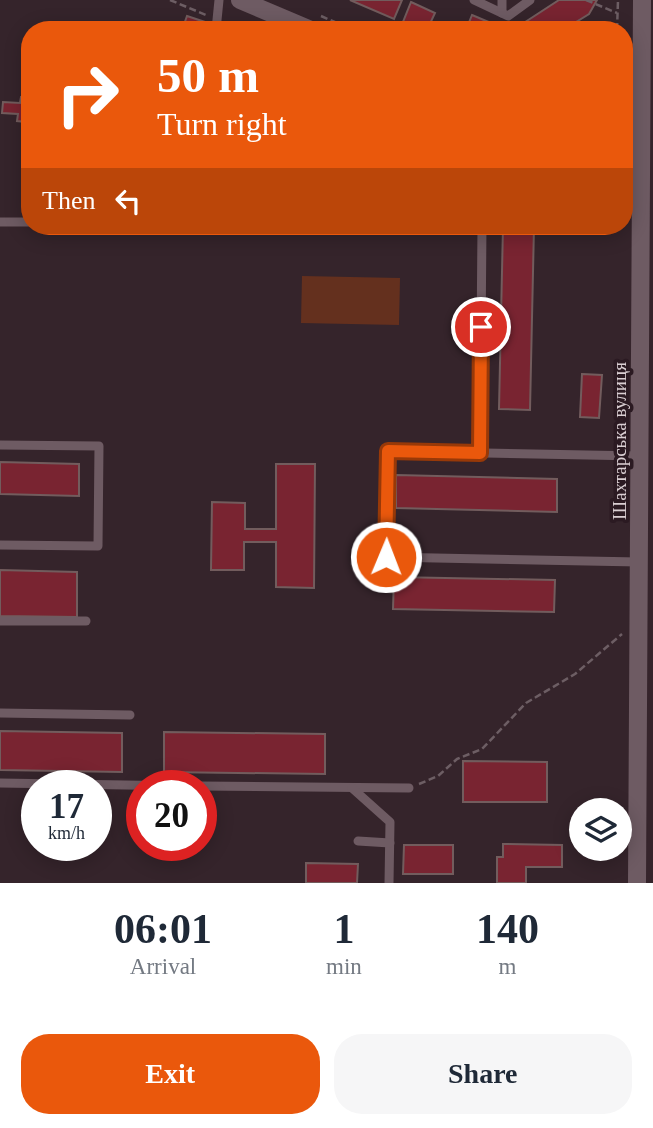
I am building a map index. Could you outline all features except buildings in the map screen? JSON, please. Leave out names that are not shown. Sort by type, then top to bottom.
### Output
[{"type":"street","points":[[240,0],[290,21]]},
{"type":"street","name":"Шахтарська вулиця","points":[[637,883],[640,456],[647,312],[640,179],[647,106],[642,0]]},
{"type":"lane","points":[[217,21],[219,0]]},
{"type":"lane","points":[[474,0],[508,16],[530,0]]},
{"type":"lane","points":[[502,0],[502,13]]},
{"type":"lane","points":[[0,222],[21,222]]},
{"type":"lane","points":[[480,453],[482,235]]},
{"type":"lane","points":[[0,445],[99,446],[98,546],[0,545]]},
{"type":"lane","points":[[639,562],[386,557],[388,451],[640,456]]},
{"type":"lane","points":[[0,621],[86,621]]},
{"type":"lane","points":[[0,713],[130,715]]},
{"type":"lane","points":[[0,783],[126,785]]},
{"type":"lane","points":[[217,786],[409,788]]},
{"type":"lane","points":[[352,788],[390,822],[389,883]]},
{"type":"lane","points":[[358,841],[390,843]]},
{"type":"path","points":[[586,0],[617,13]]},
{"type":"path","points":[[617,21],[618,0]]},
{"type":"path","points":[[409,788],[438,776],[457,759],[482,749],[526,703],[575,674],[625,632]]},
{"type":"shaded area","points":[[302,276],[400,278],[399,325],[301,323]]},
{"type":"route","points":[[386,557],[388,451],[480,453],[481,327]]}]
